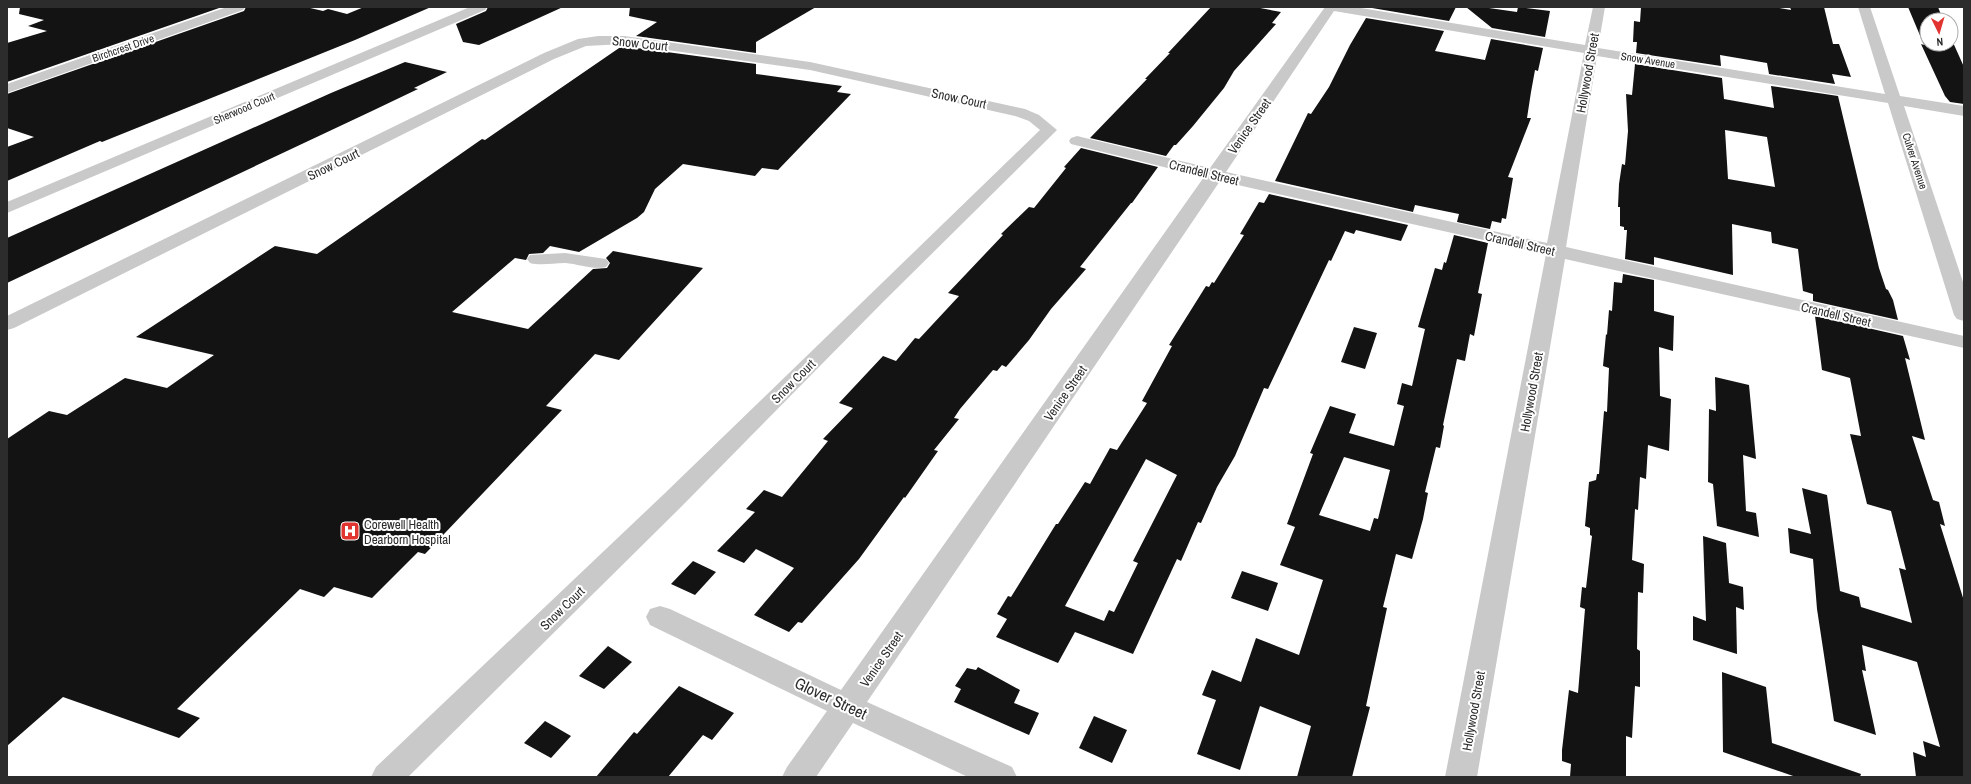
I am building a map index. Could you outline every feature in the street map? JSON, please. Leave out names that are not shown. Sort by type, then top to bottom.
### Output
[{"type":"street","name":"Birchcrest Drive","points":[[7,89],[239,7]]},
{"type":"street","name":"Sherwood Court","points":[[7,208],[482,7]]},
{"type":"street","name":"Snow Avenue","points":[[1332,7],[1590,51],[1964,111]]},
{"type":"street","name":"Venice Street","points":[[798,777],[1332,7]]},
{"type":"street","name":"Hollywood Street","points":[[1461,777],[1599,7]]},
{"type":"street","name":"Culver Avenue","points":[[1864,7],[1964,315]]},
{"type":"street","name":"Snow Court","points":[[7,324],[549,56],[572,46],[590,41],[624,40],[824,68],[1020,112],[1034,118],[1049,130],[876,298],[662,511],[387,777]]},
{"type":"street","name":"Crandell Street","points":[[1077,141],[1216,174],[1964,342]]},
{"type":"street","points":[[536,259],[546,260],[565,258],[600,263]]},
{"type":"street","name":"Glover Street","points":[[660,617],[846,706],[1001,777]]},
{"type":"building","points":[[20,7],[222,7],[7,82],[7,43],[47,31],[28,26],[44,20],[19,14]]},
{"type":"building","points":[[246,7],[306,7],[323,11],[328,9],[347,14],[364,7],[431,7],[355,40],[102,142],[100,141],[7,181],[7,147],[34,137],[7,128],[7,94],[244,11]]},
{"type":"building","points":[[488,7],[563,7],[479,45],[463,42],[456,24],[486,11]]},
{"type":"building","points":[[630,7],[816,7],[756,42],[756,53],[636,36],[657,22],[629,16]]},
{"type":"building","points":[[1211,7],[1255,7],[1281,12],[1272,23],[1276,24],[1234,71],[1224,88],[1166,156],[1090,138],[1147,79],[1145,79]]},
{"type":"building","points":[[1456,7],[1449,21],[1372,8]]},
{"type":"building","points":[[1466,7],[1482,7],[1517,12],[1518,7],[1550,11],[1545,37],[1492,28]]},
{"type":"building","points":[[1641,7],[1773,7],[1791,10],[1790,7],[1824,7],[1833,44],[1839,44],[1851,77],[1832,74],[1835,84],[1769,74],[1767,63],[1720,55],[1721,66],[1636,53],[1637,42],[1633,42],[1634,21],[1640,22]]},
{"type":"building","points":[[1908,7],[1938,7],[1940,12],[1919,12],[1919,33]]},
{"type":"building","points":[[1366,18],[1444,31],[1435,51],[1485,60],[1491,39],[1543,48],[1538,71],[1535,70],[1531,92],[1527,118],[1531,118],[1508,177],[1513,178],[1506,219],[1502,218],[1501,223],[1492,221],[1490,229],[1457,222],[1459,214],[1415,205],[1413,212],[1275,181],[1308,113],[1311,114],[1329,87],[1350,45]]},
{"type":"building","points":[[622,46],[756,64],[756,74],[842,86],[837,92],[851,94],[778,170],[762,168],[755,176],[683,164],[655,189],[644,212],[637,218],[579,252],[550,246],[543,253],[529,254],[526,260],[515,258],[452,312],[528,329],[593,269],[607,268],[610,263],[606,258],[613,251],[703,268],[619,360],[595,354],[546,406],[562,410],[425,554],[418,552],[372,598],[334,587],[324,597],[300,589],[177,709],[200,718],[179,738],[63,697],[7,746],[7,439],[49,411],[67,415],[125,378],[167,388],[214,355],[136,337],[275,246],[317,254],[482,139],[485,140]]},
{"type":"building","points":[[1925,52],[1957,52],[1964,67],[1964,104],[1950,102],[1945,96]]},
{"type":"building","points":[[405,62],[447,72],[414,88],[418,89],[7,283],[7,238],[331,93]]},
{"type":"building","points":[[1635,64],[1722,78],[1724,99],[1774,108],[1771,86],[1838,96],[1879,268],[1886,289],[1893,300],[1898,320],[1813,301],[1813,294],[1803,291],[1798,249],[1772,243],[1771,232],[1732,224],[1733,275],[1654,257],[1654,265],[1625,259],[1627,230],[1624,230],[1624,227],[1620,226],[1620,207],[1618,207],[1619,184],[1622,164],[1625,165],[1628,131],[1626,94],[1632,95]],"holes":[[[1725,130],[1767,137],[1775,187],[1728,179]]]},
{"type":"building","points":[[1081,148],[1158,167],[1132,203],[1080,267],[1086,269],[1051,309],[1029,340],[1006,367],[1002,365],[997,371],[993,370],[960,409],[954,418],[959,419],[934,450],[938,451],[905,498],[904,497],[859,559],[802,623],[798,622],[789,632],[754,615],[794,568],[756,549],[744,563],[717,551],[755,512],[746,509],[764,490],[782,497],[828,441],[823,439],[853,408],[839,403],[883,356],[896,361],[915,338],[919,339],[959,296],[948,293],[1003,235],[1001,234],[1029,207],[1034,208],[1066,168],[1064,167]]},
{"type":"building","points":[[1269,194],[1408,225],[1401,241],[1356,230],[1354,234],[1345,231],[1331,261],[1329,260],[1268,389],[1264,388],[1235,456],[1217,487],[1201,523],[1198,522],[1181,561],[1177,559],[1133,654],[1075,632],[1058,663],[996,637],[1007,619],[997,614],[1008,596],[1011,597],[1056,524],[1058,524],[1085,482],[1090,484],[1110,448],[1117,450],[1147,403],[1142,401],[1172,346],[1169,345],[1206,286],[1209,287],[1212,282],[1214,283],[1244,235],[1240,234],[1259,202],[1264,203]],"holes":[[[1146,459],[1177,475],[1133,561],[1138,563],[1114,612],[1109,610],[1104,621],[1065,606]]]},
{"type":"building","points":[[1454,235],[1488,243],[1478,293],[1482,294],[1474,336],[1470,334],[1465,361],[1457,359],[1443,425],[1440,448],[1436,447],[1425,492],[1428,493],[1423,519],[1412,559],[1396,554],[1383,607],[1387,608],[1366,706],[1370,707],[1352,777],[1297,777],[1311,726],[1260,706],[1240,770],[1197,754],[1216,700],[1202,695],[1212,670],[1241,682],[1256,638],[1299,655],[1323,580],[1280,565],[1295,527],[1287,524],[1313,454],[1310,453],[1330,406],[1356,414],[1349,433],[1394,446],[1404,406],[1397,404],[1402,383],[1412,386],[1425,329],[1418,327],[1435,268],[1442,270],[1444,262],[1446,263]],"holes":[[[1344,457],[1390,470],[1378,519],[1374,518],[1370,531],[1319,515]]]},
{"type":"building","points":[[1623,274],[1654,280],[1654,311],[1674,316],[1673,351],[1659,347],[1660,396],[1671,399],[1669,451],[1648,445],[1646,479],[1640,477],[1638,510],[1635,509],[1632,560],[1644,564],[1643,593],[1638,592],[1637,649],[1640,651],[1640,687],[1635,686],[1632,738],[1626,736],[1626,777],[1570,777],[1571,764],[1562,761],[1562,750],[1569,690],[1578,693],[1585,609],[1580,607],[1582,587],[1586,588],[1592,536],[1590,535],[1590,528],[1585,526],[1589,482],[1596,480],[1597,474],[1599,474],[1604,411],[1607,412],[1609,368],[1603,366],[1606,334],[1607,335],[1609,310],[1612,311],[1614,282],[1622,283]]},
{"type":"building","points":[[1815,316],[1903,336],[1910,360],[1905,358],[1925,440],[1912,436],[1933,500],[1939,502],[1945,526],[1940,524],[1964,601],[1964,777],[1916,777],[1913,752],[1926,757],[1923,741],[1940,747],[1917,662],[1862,645],[1866,671],[1862,670],[1876,735],[1834,721],[1817,609],[1813,559],[1790,553],[1788,528],[1811,534],[1802,488],[1827,495],[1840,591],[1859,597],[1861,607],[1912,623],[1899,568],[1906,570],[1891,511],[1867,504],[1850,434],[1861,436],[1850,378],[1822,370]]},
{"type":"building","points":[[1354,327],[1377,333],[1365,369],[1341,362]]},
{"type":"building","points":[[1715,377],[1749,385],[1756,459],[1743,455],[1746,511],[1756,513],[1759,537],[1717,526],[1713,484],[1708,482],[1709,409],[1716,411]]},
{"type":"building","points":[[1703,536],[1726,543],[1729,583],[1743,587],[1744,610],[1736,607],[1737,654],[1693,640],[1693,616],[1706,621]]},
{"type":"building","points":[[693,561],[716,572],[695,595],[671,584]]},
{"type":"building","points":[[1242,571],[1278,583],[1268,611],[1231,598]]},
{"type":"building","points":[[608,646],[632,662],[604,689],[579,676]]},
{"type":"building","points":[[978,667],[1020,690],[1014,703],[1039,713],[1029,735],[954,702],[961,689],[955,686],[967,668],[976,670]]},
{"type":"building","points":[[1722,672],[1766,687],[1772,743],[1861,774],[1860,777],[1796,777],[1723,752]]},
{"type":"building","points":[[679,686],[734,713],[712,740],[703,735],[668,777],[596,777],[634,732],[637,734]]},
{"type":"building","points":[[1094,716],[1127,730],[1112,763],[1079,748]]},
{"type":"building","points":[[545,721],[571,736],[551,758],[524,743]]},
{"type":"place","name":"Corewell Health Dearborn Hospital","points":[[350,531]]}]
